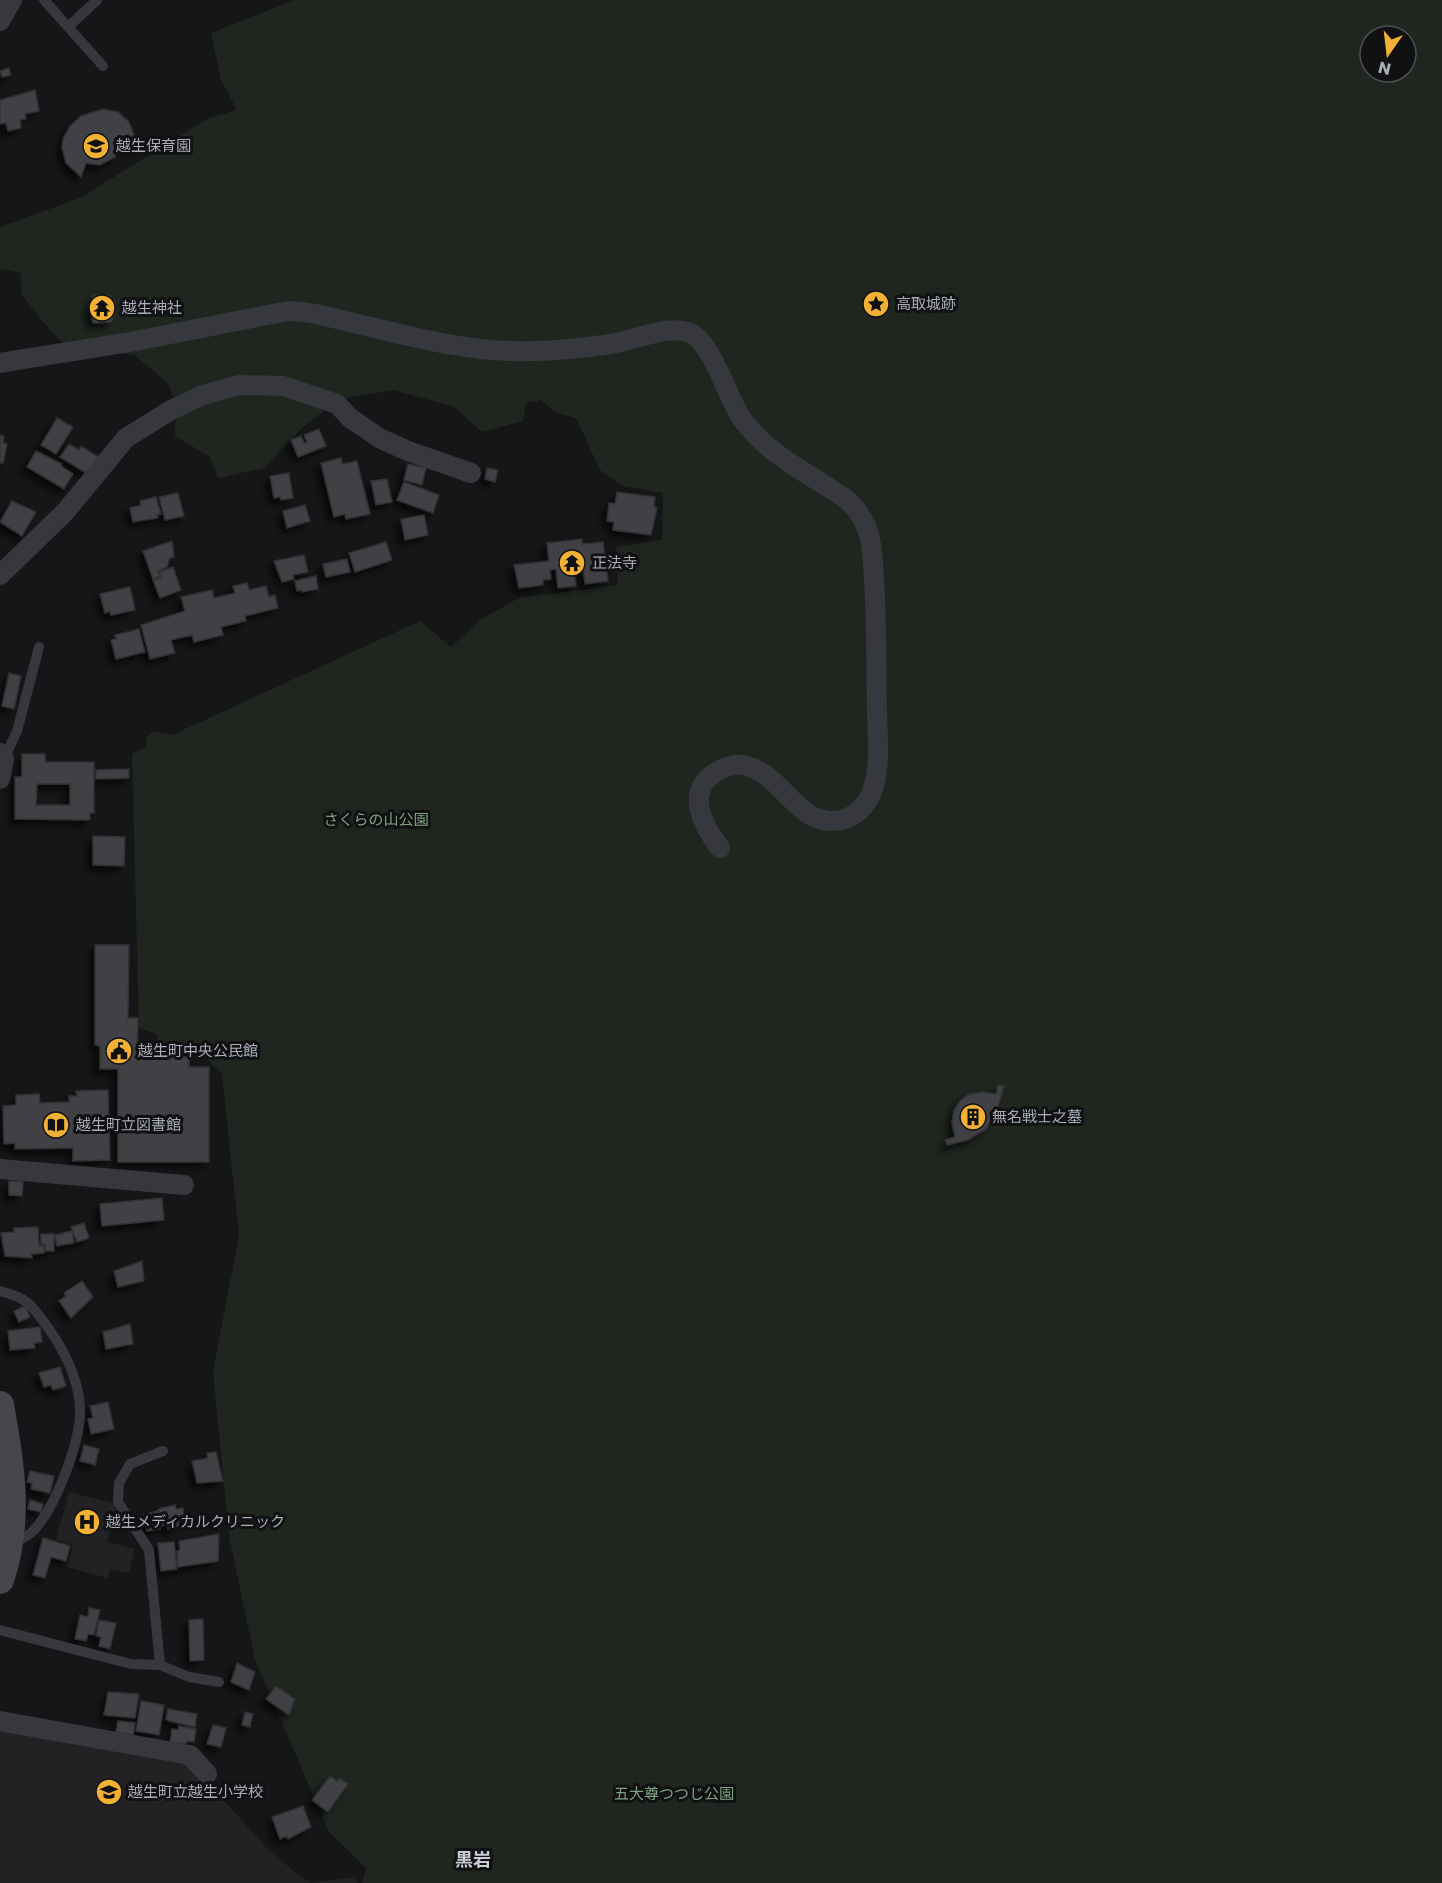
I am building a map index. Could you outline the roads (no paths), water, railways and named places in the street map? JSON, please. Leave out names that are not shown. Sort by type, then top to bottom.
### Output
[{"type":"street","points":[[0,21],[12,0]]},
{"type":"street","points":[[0,363],[130,342],[288,310],[312,311],[420,338],[511,351],[611,344],[673,330],[688,332],[701,339],[709,350],[732,404],[751,431],[796,470],[846,499],[860,514],[869,534],[875,599],[878,753],[870,799],[862,810],[850,817],[840,821],[824,821],[808,815],[787,793],[748,766],[727,766],[704,780],[699,791],[698,805],[706,830],[720,848]]},
{"type":"street","points":[[0,574],[65,512],[126,438],[171,410],[203,395],[239,385],[283,386],[337,404],[350,418],[381,439],[408,452],[471,473]]},
{"type":"street","points":[[0,779],[2,756]]},
{"type":"street","points":[[0,1169],[184,1185]]},
{"type":"street","points":[[0,1405],[9,1457],[12,1496],[10,1546],[0,1580]]},
{"type":"street","points":[[0,1721],[190,1755],[207,1774]]},
{"type":"lane","points":[[44,0],[103,66]]},
{"type":"lane","points":[[68,27],[97,0]]},
{"type":"lane","points":[[2,756],[17,731],[39,647]]},
{"type":"lane","points":[[0,1291],[20,1296],[30,1302],[57,1340],[72,1372],[80,1411],[76,1437],[48,1508],[33,1531],[10,1546]]},
{"type":"lane","points":[[160,1665],[149,1550],[118,1502],[119,1483],[130,1464],[163,1451]]},
{"type":"lane","points":[[0,1630],[131,1664],[160,1665],[189,1677],[219,1682]]},
{"type":"place","name":"越生保育園","points":[[96,146]]},
{"type":"place","name":"高取城跡","points":[[876,304]]},
{"type":"place","name":"越生神社","points":[[102,308]]},
{"type":"place","name":"正法寺","points":[[572,563]]},
{"type":"place","name":"越生町中央公民館","points":[[119,1051]]},
{"type":"place","name":"無名戦士之墓","points":[[973,1117]]},
{"type":"place","name":"越生町立図書館","points":[[56,1125]]},
{"type":"place","name":"越生メディカルクリニック","points":[[87,1522]]},
{"type":"place","name":"越生町立越生小学校","points":[[109,1792]]},
{"type":"district","name":"黒岩","points":[[473,1860]]},
{"type":"park label","name":"さくらの山公園","points":[[376,820]]},
{"type":"park label","name":"五大尊つつじ公園","points":[[674,1794]]}]
